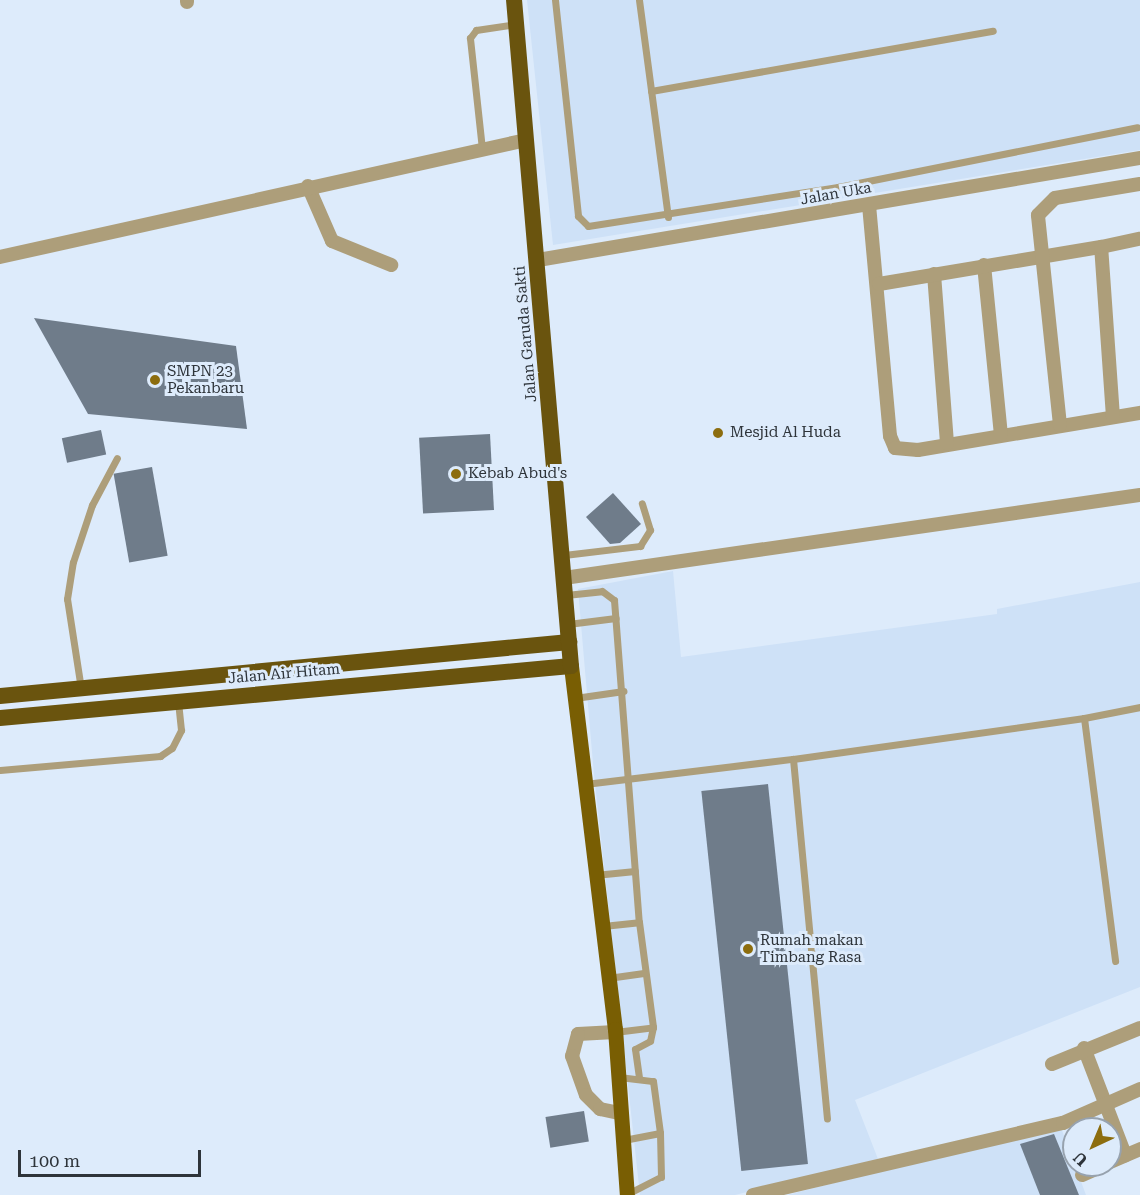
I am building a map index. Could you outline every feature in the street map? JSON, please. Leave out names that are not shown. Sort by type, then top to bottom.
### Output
[{"type":"highway","name":"Jalan Garuda Sakti","points":[[514,0],[572,666]]},
{"type":"highway","name":"Jalan Air Hitam","points":[[0,696],[569,642]]},
{"type":"highway","name":"Jalan Air Hitam","points":[[0,718],[572,666]]},
{"type":"main road","points":[[572,666],[583,784],[615,1032],[627,1195]]},
{"type":"street","points":[[0,257],[308,186],[526,140]]},
{"type":"street","name":"Jalan Uka","points":[[538,260],[1140,158]]},
{"type":"street","points":[[1060,425],[1036,224],[1046,203],[1140,184]]},
{"type":"street","points":[[308,186],[332,241],[391,265]]},
{"type":"street","points":[[869,205],[879,284],[891,443],[907,452],[1001,434],[1140,413]]},
{"type":"street","points":[[879,284],[1140,239]]},
{"type":"street","points":[[1101,247],[1113,417]]},
{"type":"street","points":[[984,265],[1001,434]]},
{"type":"street","points":[[934,274],[947,444]]},
{"type":"street","points":[[565,587],[1140,495]]},
{"type":"street","points":[[1052,1064],[1084,1048],[1140,1028]]},
{"type":"street","points":[[615,1032],[578,1034],[572,1056],[586,1095],[600,1109],[620,1113]]},
{"type":"street","points":[[1084,1048],[1125,1155]]},
{"type":"street","points":[[753,1195],[1063,1123],[1106,1102],[1140,1089]]},
{"type":"street","points":[[1122,1156],[1140,1149]]},
{"type":"lane","points":[[555,0],[579,218],[594,227],[668,217],[1137,127]]},
{"type":"lane","points":[[639,0],[668,217]]},
{"type":"lane","points":[[482,148],[470,38],[476,30],[516,24]]},
{"type":"lane","points":[[651,91],[993,31]]},
{"type":"lane","points":[[81,689],[67,599],[73,562],[92,505],[117,458]]},
{"type":"lane","points":[[564,555],[640,546],[650,530],[642,503]]},
{"type":"lane","points":[[565,587],[602,591],[614,600],[632,780],[639,922],[653,1028],[650,1041],[635,1049],[639,1078]]},
{"type":"lane","points":[[568,624],[616,618]]},
{"type":"lane","points":[[575,698],[623,691]]},
{"type":"lane","points":[[0,770],[160,756],[172,748],[181,730],[178,702]]},
{"type":"lane","points":[[583,784],[632,780],[793,759],[1084,718],[1140,707]]},
{"type":"lane","points":[[1084,718],[1115,961]]},
{"type":"lane","points":[[793,759],[827,1118]]},
{"type":"lane","points":[[594,875],[635,871]]},
{"type":"lane","points":[[600,926],[639,922]]},
{"type":"lane","points":[[607,978],[644,973]]},
{"type":"lane","points":[[615,1032],[653,1028]]},
{"type":"lane","points":[[617,1077],[653,1081],[660,1133],[661,1177],[627,1195]]},
{"type":"lane","points":[[622,1140],[660,1133]]},
{"type":"shaded area","points":[[527,0],[1140,0],[1140,150],[553,245]]},
{"type":"shaded area","points":[[673,571],[681,657],[997,614],[997,609],[1140,582],[1140,987],[855,1100],[878,1159],[735,1195],[640,1195],[594,775],[578,589]]},
{"type":"shaded area","points":[[1060,1125],[1062,1177],[1079,1177],[1086,1195],[787,1195]]},
{"type":"building","name":"SMPN 23 Pekanbaru","points":[[34,318],[236,346],[247,429],[88,414]]},
{"type":"building","points":[[101,430],[106,454],[67,463],[62,438]]},
{"type":"building","name":"Kebab Abud's","points":[[490,434],[494,510],[423,514],[419,438]]},
{"type":"building","points":[[152,467],[168,556],[129,562],[114,474]]},
{"type":"building","points":[[613,493],[641,524],[620,543],[610,544],[586,517]]},
{"type":"building","points":[[768,784],[808,1164],[741,1171],[701,791]]},
{"type":"building","points":[[584,1111],[589,1142],[550,1148],[545,1117]]},
{"type":"building","points":[[1054,1134],[1062,1154],[1062,1177],[1072,1177],[1079,1195],[1040,1195],[1020,1144]]},
{"type":"place","name":"SMPN 23 Pekanbaru","points":[[155,380]]},
{"type":"place","name":"Mesjid Al Huda","points":[[718,433]]},
{"type":"place","name":"Kebab Abud's","points":[[456,474]]},
{"type":"place","name":"Rumah makan Timbang Rasa","points":[[748,949]]}]
